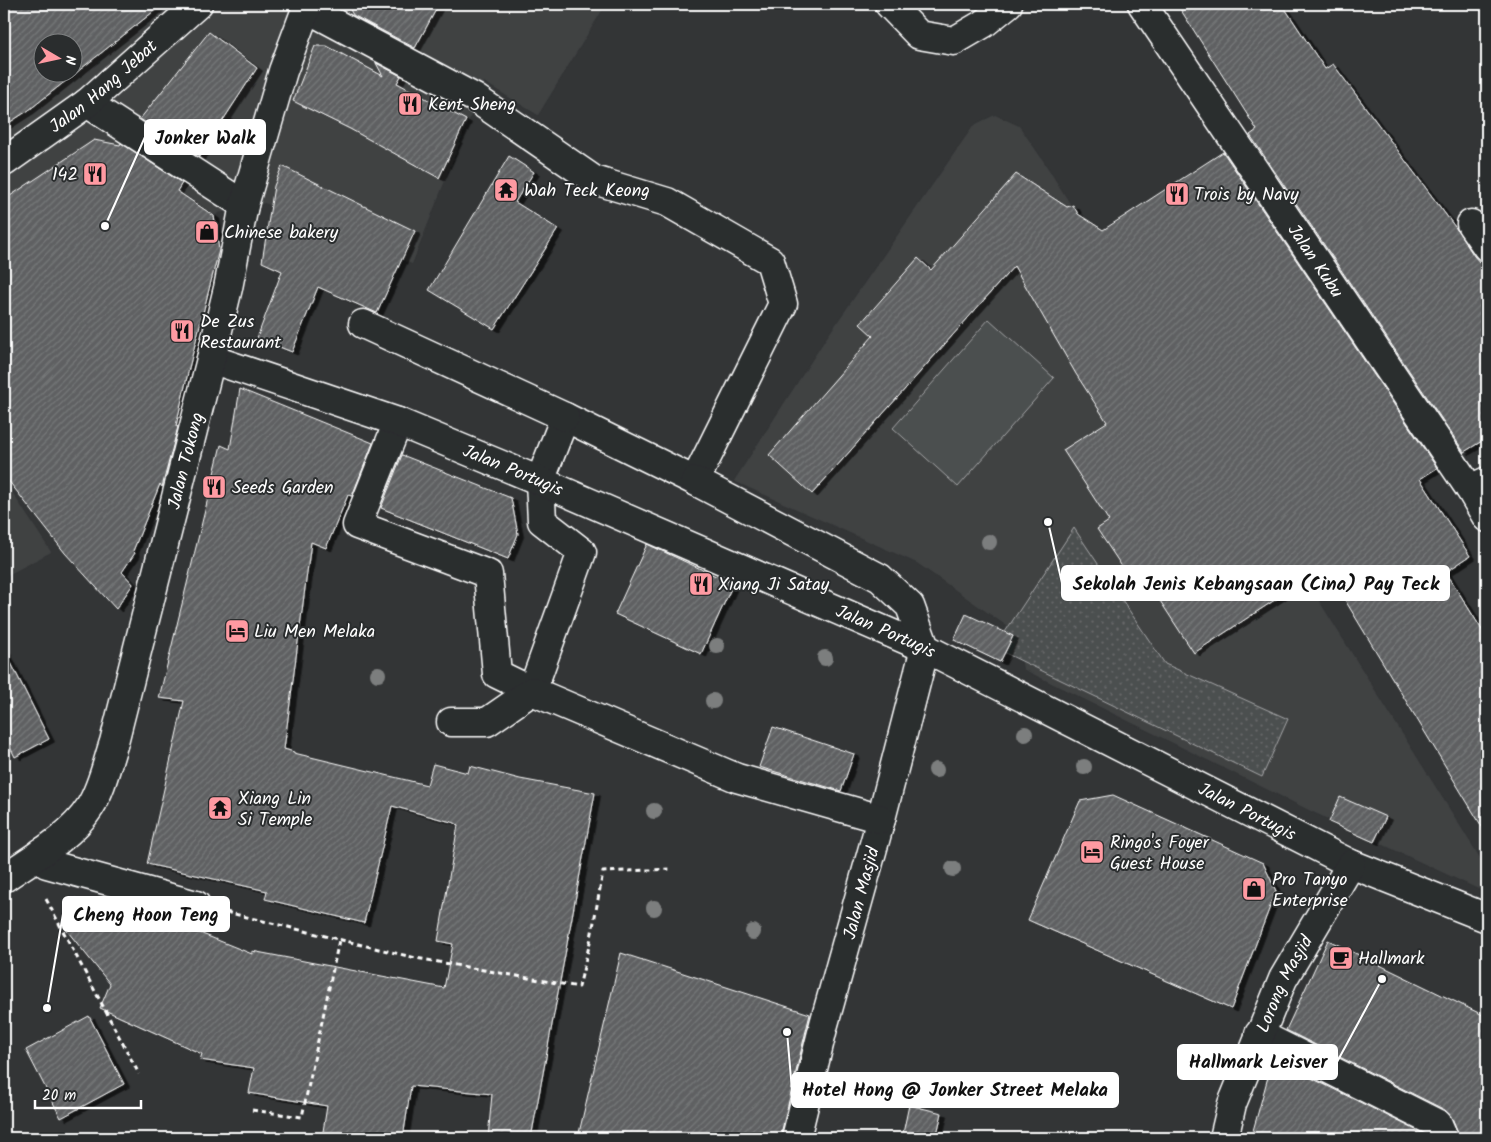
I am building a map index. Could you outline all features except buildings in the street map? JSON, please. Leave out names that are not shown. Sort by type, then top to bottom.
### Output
[{"type":"street","name":"Jalan Hang Jebat","points":[[4,162],[86,103],[198,4]]},
{"type":"street","points":[[889,4],[919,35],[954,41],[983,24],[1008,4]]},
{"type":"street","name":"Jalan Kubu","points":[[1142,4],[1479,485],[1487,518]]},
{"type":"street","points":[[307,6],[475,98],[594,180],[668,202],[770,261],[783,304],[695,481]]},
{"type":"street","name":"Jalan Tokong","points":[[4,878],[45,858],[75,826],[90,806],[101,782],[114,742],[211,359],[228,288],[244,205],[282,71],[307,6]]},
{"type":"street","points":[[86,103],[244,205]]},
{"type":"street","points":[[1471,224],[1487,247]]},
{"type":"street","points":[[363,324],[565,416],[695,481],[880,578],[910,606],[924,648]]},
{"type":"street","name":"Jalan Portugis","points":[[211,359],[398,422],[924,648],[1351,864],[1487,918]]},
{"type":"street","points":[[451,722],[487,722],[532,691],[582,552],[542,521],[540,482],[565,416]]},
{"type":"street","points":[[398,422],[357,525],[488,574],[497,674],[532,691],[737,778],[882,818]]},
{"type":"street","name":"Jalan Masjid","points":[[796,1138],[824,1024],[882,818],[924,648]]},
{"type":"street","points":[[45,858],[196,905]]},
{"type":"street","name":"Lorong Masjid","points":[[1224,1138],[1232,1104],[1283,979],[1351,864]]},
{"type":"street","points":[[1259,1034],[1438,1124],[1444,1138]]},
{"type":"path","points":[[45,858],[35,876],[138,1074]]},
{"type":"path","points":[[196,905],[416,958],[579,987],[591,938],[603,872],[672,869]]},
{"type":"path","points":[[252,1110],[302,1117],[339,940]]},
{"type":"shaded area","points":[[4,4],[606,4],[538,115],[484,82],[412,264],[265,203],[218,213],[4,438]]},
{"type":"shaded area","points":[[995,115],[1019,126],[1042,159],[1487,869],[1487,893],[1311,811],[1023,669],[1017,633],[917,563],[734,481],[825,340],[974,125]]},
{"type":"shaded area","points":[[989,319],[1054,378],[958,487],[893,428]]},
{"type":"shaded area","points":[[4,480],[51,552],[4,577]]},
{"type":"shaded area","points":[[1074,528],[1165,664],[1288,719],[1262,777],[1005,653],[1013,636],[1005,632]]},
{"type":"place","name":"Kent Sheng","points":[[410,104]]},
{"type":"place","name":"142","points":[[95,174]]},
{"type":"place","name":"Wah Teck Keong","points":[[506,190]]},
{"type":"place","name":"Trois by Navy","points":[[1177,194]]},
{"type":"place","name":"Jonker Walk","points":[[105,226]]},
{"type":"place","name":"Chinese bakery","points":[[207,232]]},
{"type":"place","name":"De Zus Restaurant","points":[[182,331]]},
{"type":"place","name":"Seeds Garden","points":[[214,487]]},
{"type":"place","name":"Sekolah Jenis Kebangsaan (Cina) Pay Teck","points":[[1048,522]]},
{"type":"place","name":"Xiang Ji Satay","points":[[701,584]]},
{"type":"place","name":"Liu Men Melaka","points":[[237,631]]},
{"type":"place","name":"Xiang Lin Si Temple","points":[[220,808]]},
{"type":"place","name":"Ringo's Foyer Guest House","points":[[1092,852]]},
{"type":"place","name":"Pro Tanyo Enterprise","points":[[1254,889]]},
{"type":"place","name":"Hallmark","points":[[1341,958]]},
{"type":"place","name":"Hallmark Leisver","points":[[1382,979]]},
{"type":"place","name":"Cheng Hoon Teng","points":[[47,1008]]},
{"type":"place","name":"Hotel Hong @ Jonker Street Melaka","points":[[787,1032]]}]
